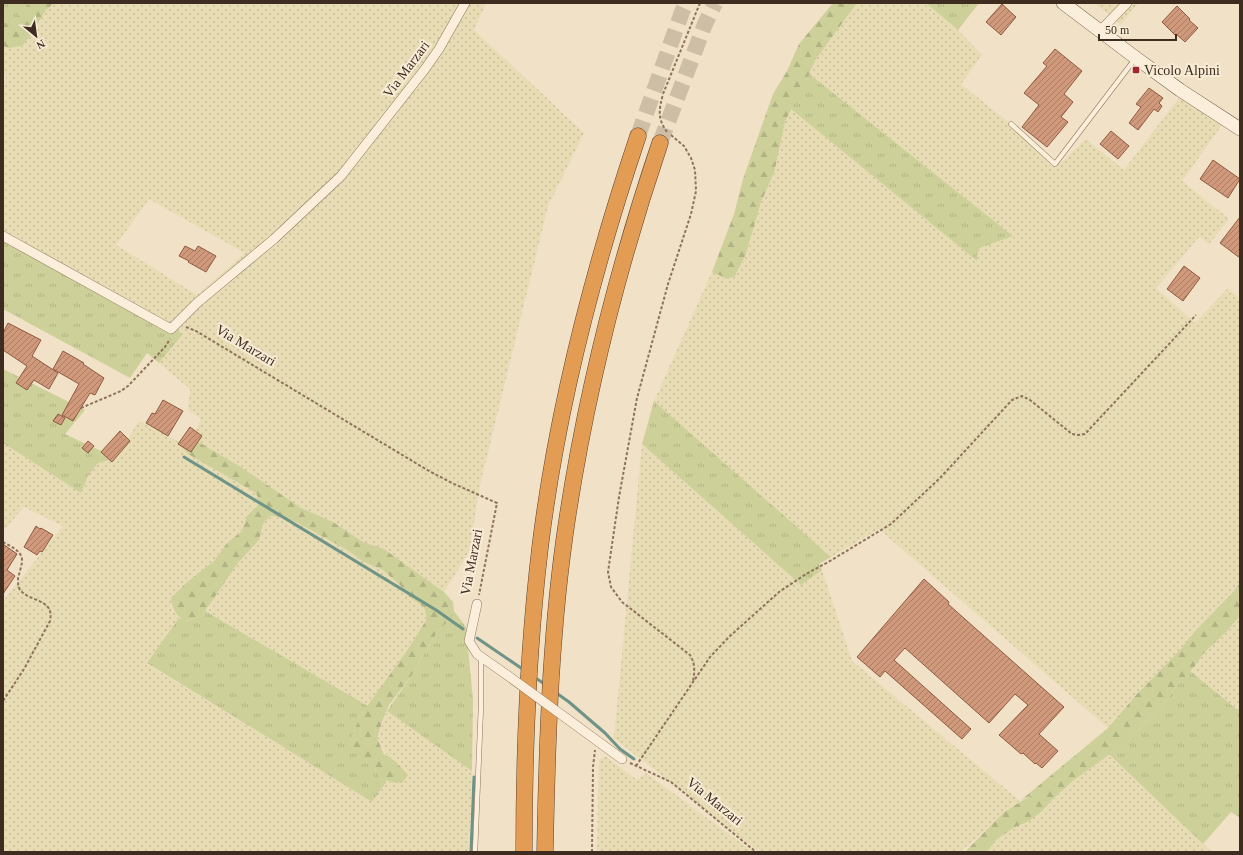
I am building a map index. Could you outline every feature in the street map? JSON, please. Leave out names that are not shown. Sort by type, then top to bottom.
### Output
[{"type":"highway","points":[[524,852],[525,755],[532,625],[540,548],[548,492],[571,373],[589,296],[615,205],[638,136]]},
{"type":"highway","points":[[545,852],[547,744],[551,674],[560,576],[579,449],[611,303],[635,220],[660,144]]},
{"type":"main road","points":[[1063,3],[1099,32],[1180,90],[1240,129]]},
{"type":"street","name":"Via Marzari","points":[[171,329],[197,303],[274,239],[341,176],[425,69],[439,49],[465,3]]},
{"type":"street","points":[[1099,32],[1127,3]]},
{"type":"street","points":[[3,236],[171,329]]},
{"type":"street","name":"Via Marzari","points":[[478,604],[469,641],[477,654],[622,759]]},
{"type":"lane","points":[[1011,124],[1055,164],[1136,58]]},
{"type":"lane","points":[[475,852],[481,706],[481,657]]},
{"type":"path","points":[[693,682],[694,661],[690,655],[622,602],[611,587],[608,572],[619,497],[637,398],[668,284],[691,214],[696,191],[695,170],[691,158],[684,146],[666,131],[660,119],[659,110],[663,94],[700,3]]},
{"type":"path","points":[[636,766],[710,657],[752,615],[779,592],[806,574],[830,562],[890,524],[940,478],[1012,400],[1022,396],[1030,400],[1072,434],[1085,434],[1196,315]]},
{"type":"path","name":"Via Marzari","points":[[171,329],[187,327],[196,331],[429,470],[452,483],[497,503],[478,604]]},
{"type":"path","points":[[81,408],[121,391],[128,386],[165,347],[171,337],[171,329]]},
{"type":"path","points":[[3,542],[20,554],[22,560],[18,576],[18,586],[23,592],[48,607],[51,614],[50,621],[24,669],[3,701]]},
{"type":"path","points":[[592,852],[593,767],[596,741]]},
{"type":"path","name":"Via Marzari","points":[[622,759],[671,782],[756,852]]},
{"type":"shaded area","points":[[54,3],[486,3],[474,30],[584,133],[548,206],[480,485],[469,552],[444,592],[384,549],[363,542],[333,522],[301,508],[244,469],[192,438],[201,419],[188,410],[190,389],[159,363],[183,334],[3,232],[3,83],[6,79],[3,73],[3,46],[8,48],[22,46],[46,10]],"holes":[[[149,199],[245,253],[197,295],[116,245]]]},
{"type":"shaded area","points":[[857,3],[926,3],[958,30],[982,55],[961,84],[1060,164],[1086,139],[1124,170],[1185,90],[1227,118],[1182,181],[1229,219],[1209,244],[1199,237],[1156,288],[1195,323],[1228,288],[1240,299],[1240,583],[1195,631],[1180,650],[1137,694],[1108,728],[879,529],[831,557],[654,401],[712,272],[728,279],[735,276],[746,254],[761,202],[774,173],[785,122],[791,109],[977,261],[977,255],[980,248],[1013,236],[808,73],[816,59]]},
{"type":"shaded area","points":[[1094,3],[1139,3],[1121,24]]},
{"type":"shaded area","points":[[139,421],[174,439],[188,454],[256,493],[260,503],[247,516],[242,531],[227,543],[214,561],[187,582],[171,598],[172,608],[179,618],[147,664],[372,802],[387,781],[396,783],[408,775],[387,756],[377,738],[387,711],[472,771],[469,852],[3,852],[3,601],[63,526],[24,507],[4,530],[3,529],[3,443],[81,493],[88,476],[98,463],[116,458]]},
{"type":"shaded area","points":[[642,444],[801,585],[822,570],[852,661],[1020,801],[1007,809],[987,829],[960,852],[759,852],[614,738]]},
{"type":"shaded area","points":[[270,516],[283,517],[298,523],[347,550],[364,562],[383,570],[400,585],[408,596],[425,607],[427,619],[368,706],[205,611],[238,563],[259,540],[263,524]]},
{"type":"shaded area","points":[[1240,616],[1240,712],[1190,671],[1202,655]]},
{"type":"shaded area","points":[[1109,754],[1212,852],[987,852],[996,840],[1013,828],[1029,821],[1041,812],[1074,780]]},
{"type":"shaded area","points":[[605,756],[637,780],[646,773],[753,852],[597,852],[599,760]]},
{"type":"green space","points":[[3,3],[30,3],[13,21],[4,25]]},
{"type":"green space","points":[[30,3],[54,3],[46,10],[22,46],[8,48],[3,46],[3,24],[13,21]]},
{"type":"green space","points":[[833,3],[857,3],[816,59],[785,122],[774,173],[761,202],[746,254],[735,276],[728,279],[712,272],[734,214],[743,179],[773,94],[787,71],[799,44]]},
{"type":"green space","points":[[926,3],[979,3],[958,30]]},
{"type":"green space","points":[[808,73],[1013,236],[980,248],[977,255],[977,261],[791,109]]},
{"type":"green space","points":[[3,232],[183,334],[159,363],[147,353],[130,378],[3,309]]},
{"type":"green space","points":[[3,369],[85,410],[65,434],[116,458],[98,463],[88,476],[81,493],[3,443]]},
{"type":"green space","points":[[654,401],[831,557],[819,564],[822,570],[801,585],[642,444]]},
{"type":"green space","points":[[192,438],[244,469],[301,508],[333,522],[363,542],[384,549],[444,592],[453,602],[454,611],[446,623],[437,632],[412,675],[389,705],[377,738],[384,754],[395,761],[408,775],[403,782],[396,783],[381,779],[363,755],[349,744],[360,716],[406,652],[427,619],[424,607],[408,596],[400,585],[383,570],[364,562],[347,550],[298,523],[283,517],[270,516],[263,524],[259,540],[238,563],[200,617],[185,621],[179,617],[172,606],[171,598],[187,582],[214,561],[227,543],[242,531],[247,516],[260,503],[256,493],[188,454],[174,439],[188,447]]},
{"type":"green space","points":[[1240,583],[1240,616],[1202,655],[1164,703],[1128,741],[1074,780],[1041,812],[1029,821],[1013,828],[996,840],[987,852],[965,852],[1004,812],[1036,792],[1020,801],[1108,728],[1137,694],[1180,650],[1195,631]]},
{"type":"green space","points":[[205,611],[368,706],[360,716],[349,744],[359,750],[370,762],[381,779],[387,781],[372,802],[147,663],[179,618],[186,621],[200,617]]},
{"type":"green space","points":[[454,611],[466,627],[473,700],[472,771],[387,711],[412,675],[437,632],[446,623]]},
{"type":"green space","points":[[1190,671],[1240,712],[1240,818],[1231,812],[1203,844],[1109,754],[1128,741],[1164,703]]},
{"type":"building","points":[[1002,4],[1016,17],[1001,35],[986,22]]},
{"type":"building","points":[[1177,6],[1198,28],[1185,42],[1176,34],[1175,35],[1162,22]]},
{"type":"building","points":[[1055,49],[1082,71],[1064,94],[1073,102],[1061,117],[1068,122],[1047,147],[1022,127],[1039,105],[1024,93],[1047,66],[1043,63]]},
{"type":"building","points":[[1149,88],[1163,98],[1159,103],[1162,106],[1158,112],[1154,109],[1138,130],[1129,123],[1141,107],[1136,104]]},
{"type":"building","points":[[1111,131],[1129,146],[1118,159],[1100,144]]},
{"type":"building","points":[[1213,160],[1240,179],[1228,198],[1200,179]]},
{"type":"building","points":[[1240,217],[1240,258],[1220,243]]},
{"type":"building","points":[[185,246],[195,251],[198,246],[216,256],[206,272],[179,256]]},
{"type":"building","points":[[1184,266],[1200,278],[1183,301],[1167,289]]},
{"type":"building","points":[[8,323],[41,340],[32,356],[58,373],[49,389],[34,380],[27,390],[16,383],[27,366],[3,350],[3,333]]},
{"type":"building","points":[[63,351],[84,363],[83,364],[104,378],[95,395],[90,393],[73,421],[62,415],[79,384],[53,369]]},
{"type":"building","points":[[163,400],[183,411],[168,436],[146,423],[152,413],[155,414]]},
{"type":"building","points":[[58,414],[65,418],[61,425],[53,421]]},
{"type":"building","points":[[190,427],[202,436],[191,452],[178,444]]},
{"type":"building","points":[[120,431],[130,441],[112,462],[101,452]]},
{"type":"building","points":[[88,441],[94,446],[88,453],[82,448]]},
{"type":"building","points":[[36,526],[53,535],[42,552],[40,551],[37,555],[24,547]]},
{"type":"building","points":[[3,544],[17,554],[7,570],[15,576],[3,594]]},
{"type":"building","points":[[924,579],[949,602],[948,604],[1064,707],[1039,734],[1058,751],[1042,768],[1023,753],[1021,754],[999,735],[1028,705],[1015,694],[989,723],[905,648],[894,660],[971,729],[962,739],[885,671],[880,677],[857,657]]},
{"type":"waterway","points":[[184,457],[436,610],[463,629]]},
{"type":"waterway","points":[[477,638],[524,670]]},
{"type":"waterway","points":[[534,677],[546,685]]},
{"type":"waterway","points":[[555,692],[569,702],[605,733],[620,749],[634,759]]},
{"type":"waterway","points":[[471,852],[474,777]]},
{"type":"tunnel","points":[[638,136],[686,3]]},
{"type":"tunnel","points":[[660,143],[705,24],[715,3]]},
{"type":"place","name":"Vicolo Alpini","points":[[1136,70]]}]
